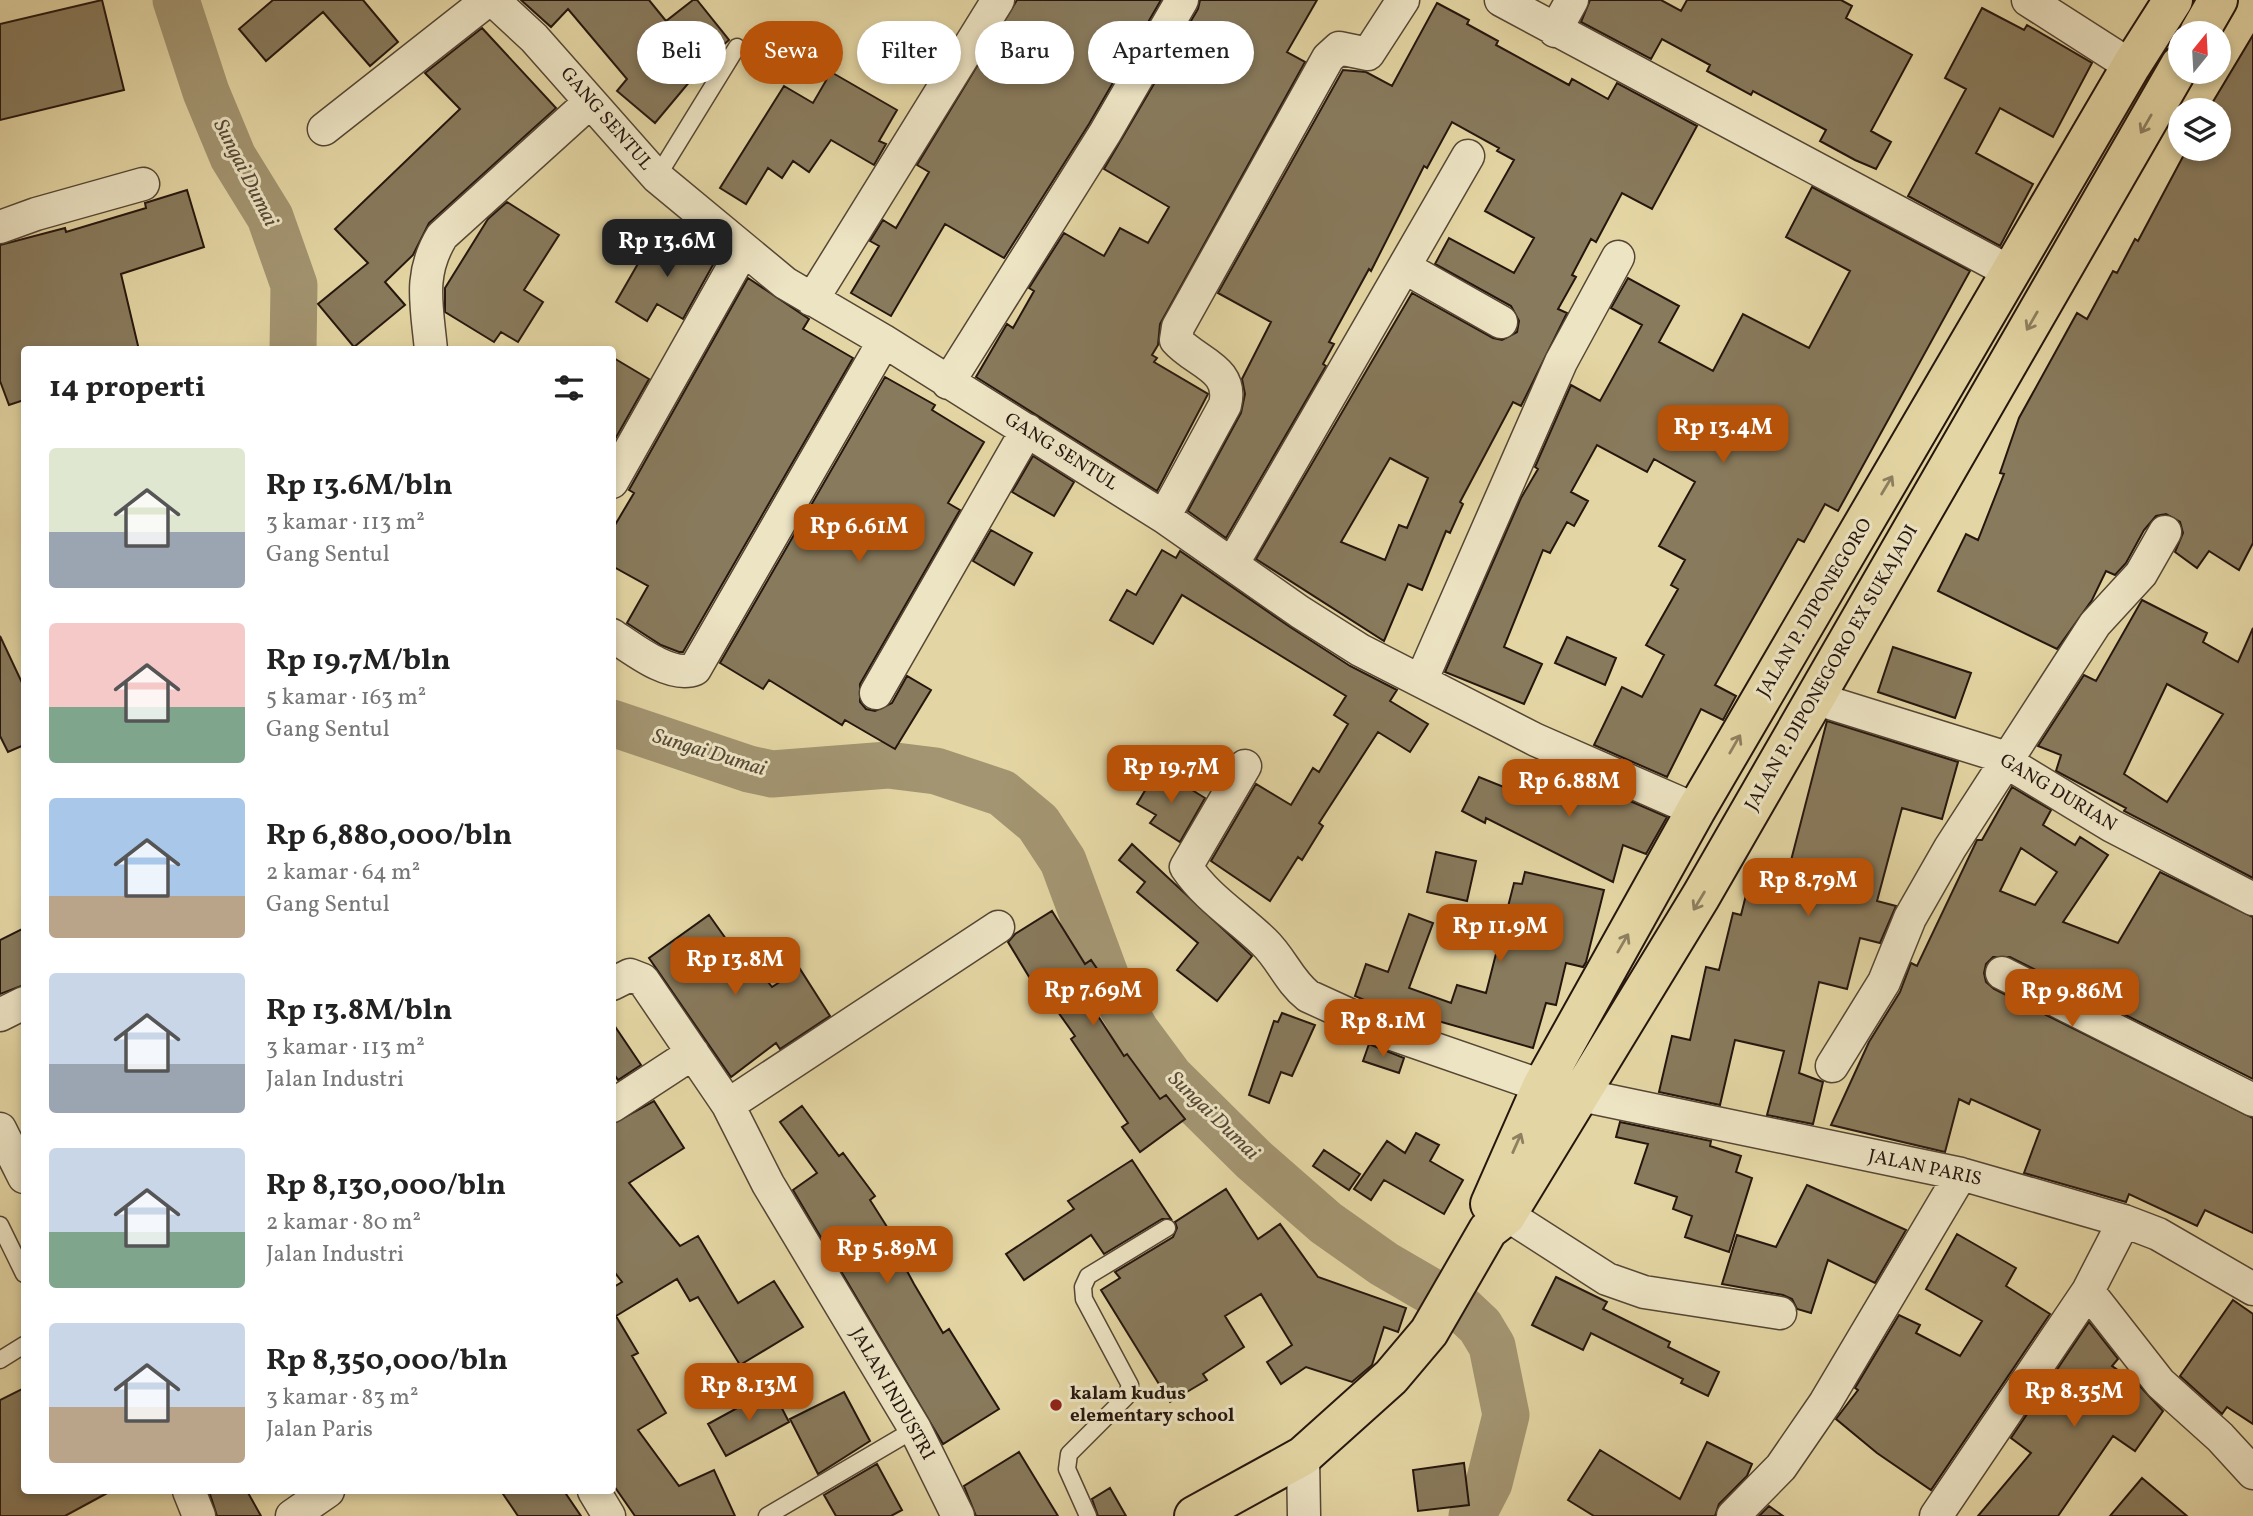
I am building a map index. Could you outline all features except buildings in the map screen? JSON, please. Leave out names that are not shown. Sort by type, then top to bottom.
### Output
[{"type":"main road","name":"JALAN P. DIPONEGORO","points":[[1194,1516],[1303,1456],[1397,1371],[1429,1332],[1488,1228],[1542,1086],[1696,810],[2131,66],[2174,0]]},
{"type":"main road","points":[[2206,21],[2218,0]]},
{"type":"main road","name":"JALAN P. DIPONEGORO EX SUKAJADI","points":[[1488,1228],[1581,1096],[1701,896],[2169,84]]},
{"type":"main road","points":[[1771,682],[1814,698]]},
{"type":"street","name":"GANG SENTUL","points":[[491,0],[534,38],[657,177],[743,250],[812,300],[884,341],[1164,517],[1300,612],[1360,650],[1536,740],[1696,810]]},
{"type":"street","points":[[324,129],[491,0]]},
{"type":"street","points":[[812,300],[998,0]]},
{"type":"street","points":[[948,383],[1105,133],[1182,0]]},
{"type":"street","points":[[1164,517],[1225,405],[1227,395],[1226,384],[1220,374],[1176,340],[1178,327],[1328,58],[1339,48],[1368,54],[1404,0]]},
{"type":"street","points":[[1501,0],[2010,272]]},
{"type":"street","points":[[1555,31],[1572,0]]},
{"type":"street","points":[[2028,0],[2131,66]]},
{"type":"street","points":[[431,346],[425,280],[429,257],[442,236],[590,102]]},
{"type":"street","points":[[1233,563],[1468,156]]},
{"type":"street","points":[[0,227],[143,184]]},
{"type":"street","points":[[616,475],[743,250]]},
{"type":"street","points":[[1421,681],[1561,362],[1618,257]]},
{"type":"street","points":[[1404,267],[1501,322]]},
{"type":"street","points":[[616,637],[668,667],[685,673],[695,669],[884,341]]},
{"type":"street","points":[[876,694],[1027,430]]},
{"type":"street","points":[[1832,1066],[1884,982],[1910,919],[2007,758],[2095,624],[2150,562],[2165,532]]},
{"type":"street","name":"GANG DURIAN","points":[[1814,698],[2007,758],[2018,769],[2112,826],[2253,899]]},
{"type":"street","points":[[1245,766],[1186,867],[1200,887],[1266,943],[1297,987],[1308,996],[1389,1033],[1542,1086]]},
{"type":"street","points":[[728,1105],[998,927]]},
{"type":"street","points":[[2002,972],[2253,1100]]},
{"type":"street","name":"JALAN INDUSTRI","points":[[616,982],[630,975],[643,980],[728,1105],[768,1184],[915,1429],[958,1516]]},
{"type":"street","points":[[0,1015],[21,1004]]},
{"type":"street","points":[[616,1103],[693,1053]]},
{"type":"street","name":"JALAN PARIS","points":[[1581,1096],[1961,1174],[2124,1221],[2158,1234],[2253,1289]]},
{"type":"street","points":[[3,1141],[21,1172]]},
{"type":"street","points":[[1733,1516],[1781,1467],[1825,1403],[1961,1174]]},
{"type":"street","points":[[1936,1516],[2088,1291],[2124,1221]]},
{"type":"street","points":[[1488,1228],[1644,1292],[1780,1313]]},
{"type":"street","points":[[2088,1291],[2160,1383],[2220,1437],[2253,1473]]},
{"type":"street","points":[[1303,1456],[1304,1516]]},
{"type":"street","points":[[292,1516],[324,1494]]},
{"type":"street","points":[[596,1494],[609,1516]]},
{"type":"lane","points":[[657,177],[737,47]]},
{"type":"lane","points":[[0,1225],[21,1268]]},
{"type":"lane","points":[[1087,1516],[1066,1461],[1069,1454],[1126,1397],[1130,1385],[1084,1299],[1083,1287],[1088,1276],[1167,1228]]},
{"type":"lane","points":[[0,1360],[21,1347]]},
{"type":"lane","points":[[768,1516],[915,1429]]},
{"type":"waterway","name":"Sungai Dumai","points":[[176,0],[206,92],[233,157],[270,217],[294,285],[293,346]]},
{"type":"waterway","name":"Sungai Dumai","points":[[616,724],[749,769],[772,774],[888,765],[936,771],[1002,793],[1038,823],[1063,861],[1107,980],[1136,1031],[1170,1077],[1253,1159],[1326,1223],[1384,1264],[1463,1310],[1480,1326],[1492,1346],[1506,1415],[1489,1483],[1472,1516]]},
{"type":"place","name":"kalam kudus elementary school","points":[[1056,1405]]}]
